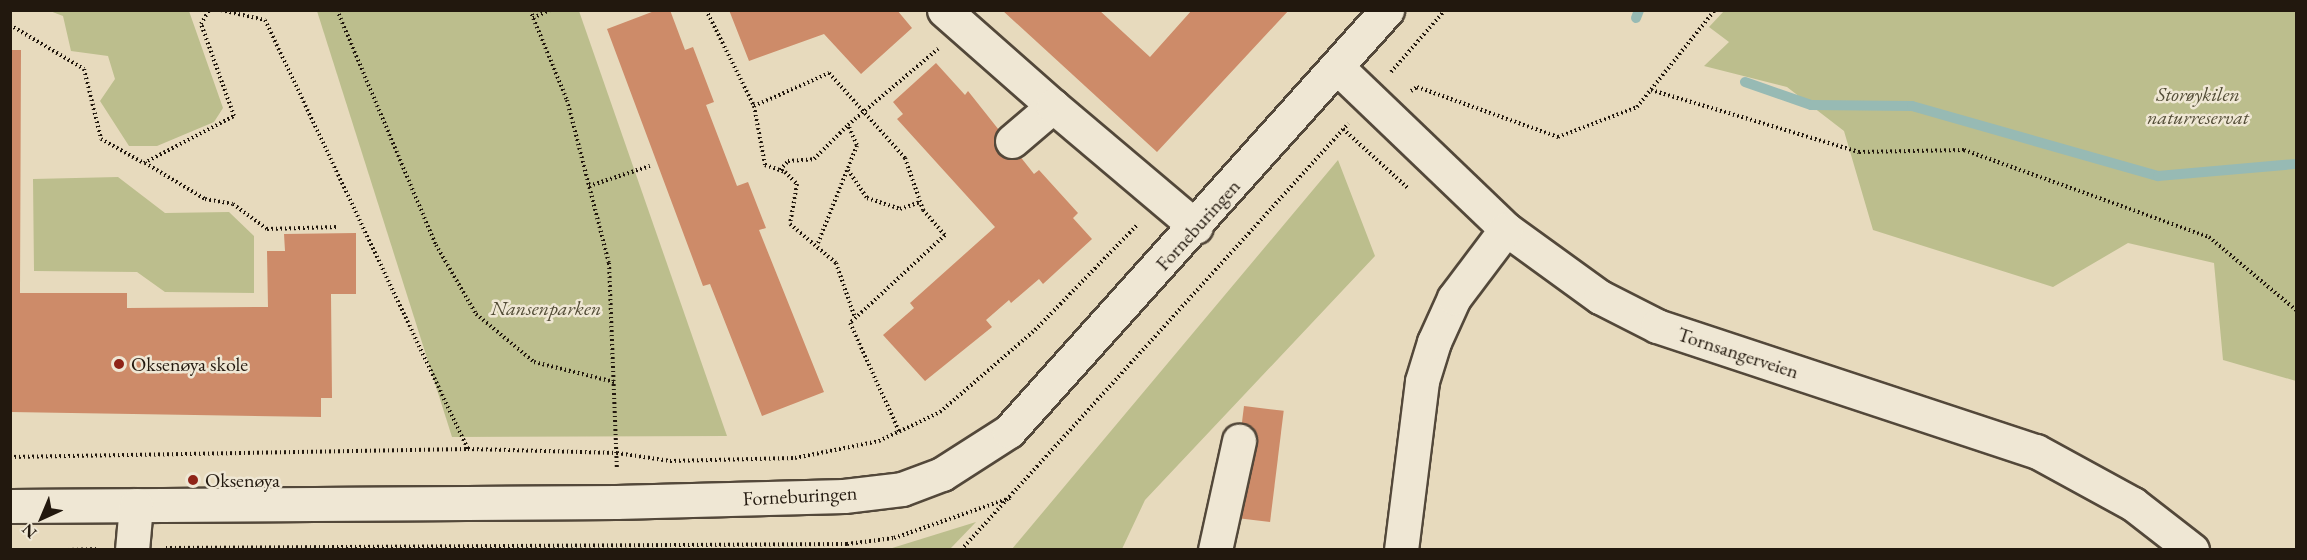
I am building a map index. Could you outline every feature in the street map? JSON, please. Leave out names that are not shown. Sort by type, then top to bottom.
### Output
[{"type":"street","name":"Forneburingen","points":[[10,506],[616,502],[844,496],[902,489],[942,474],[1009,431],[1196,227],[1387,10]]},
{"type":"street","points":[[954,19],[1196,227]]},
{"type":"street","name":"Tornsangerveien","points":[[1337,68],[1376,102],[1506,229],[1565,275],[1657,326],[2036,451],[2133,504],[2192,549]]},
{"type":"street","points":[[1012,141],[1053,106]]},
{"type":"street","points":[[1401,549],[1422,381],[1434,342],[1454,298],[1506,229]]},
{"type":"street","points":[[1215,549],[1239,441]]},
{"type":"street","points":[[132,549],[136,505]]},
{"type":"path","points":[[144,163],[234,116],[201,24],[209,10]]},
{"type":"path","points":[[221,10],[265,21],[468,449]]},
{"type":"path","points":[[337,10],[436,244],[476,315],[534,362],[615,382]]},
{"type":"path","points":[[530,10],[567,100],[609,263],[615,382],[617,547]]},
{"type":"path","points":[[533,18],[550,10]]},
{"type":"path","points":[[706,10],[754,106],[765,165],[780,170],[797,183],[790,224],[818,243],[836,263],[855,318]]},
{"type":"path","points":[[961,549],[1010,498],[1343,129],[1376,102],[1445,10]]},
{"type":"path","points":[[1376,102],[1417,87],[1558,137],[1637,107],[1716,10]]},
{"type":"path","points":[[780,170],[788,161],[814,159],[864,112],[954,19]]},
{"type":"path","points":[[10,25],[84,69],[101,140],[205,199],[232,204],[267,229],[338,227]]},
{"type":"path","points":[[754,106],[829,72],[905,158],[920,202],[945,235],[850,322],[899,431]]},
{"type":"path","points":[[1651,90],[1859,152],[1964,150],[2209,237],[2296,310]]},
{"type":"path","points":[[818,243],[857,145],[848,125]]},
{"type":"path","points":[[1343,129],[1414,193]]},
{"type":"path","points":[[590,186],[650,166]]},
{"type":"path","points":[[848,170],[867,198],[900,209],[920,202]]},
{"type":"path","points":[[10,457],[468,449],[616,453],[670,461],[795,458],[879,441],[954,402],[1076,291],[1160,197]]},
{"type":"path","points":[[68,549],[821,547],[894,538],[1010,498]]},
{"type":"green space","points":[[50,11],[189,11],[223,108],[214,122],[157,146],[129,146],[100,101],[115,79],[108,56],[71,51],[63,16]]},
{"type":"green space","name":"Nansenparken","points":[[317,11],[579,11],[727,436],[452,437]]},
{"type":"green space","name":"Storøykilen naturreservat","points":[[1724,11],[2296,11],[2296,381],[2223,360],[2214,263],[2128,243],[2053,287],[1873,230],[1844,131],[1787,87],[1704,66],[1729,42],[1709,27]]},
{"type":"green space","points":[[1338,160],[1375,256],[1145,500],[1122,549],[1012,549]]},
{"type":"green space","points":[[118,177],[165,213],[229,212],[254,236],[254,293],[165,292],[137,272],[34,271],[33,179]]},
{"type":"green space","points":[[976,522],[950,549],[889,549]]},
{"type":"building","points":[[657,10],[670,10],[685,50],[693,47],[714,102],[706,105],[737,186],[748,182],[766,228],[759,230],[824,392],[762,416],[710,284],[703,286],[607,29]]},
{"type":"building","points":[[729,10],[897,10],[912,28],[861,74],[824,34],[749,61]]},
{"type":"building","points":[[1002,10],[1099,10],[1150,57],[1192,10],[1289,10],[1157,152]]},
{"type":"building","points":[[10,50],[21,50],[20,293],[127,293],[127,308],[268,307],[267,251],[285,251],[284,234],[356,233],[356,294],[331,294],[332,398],[321,398],[321,417],[10,412]]},
{"type":"building","points":[[936,63],[965,95],[968,91],[1034,174],[1039,170],[1078,213],[1073,218],[1092,239],[1043,284],[1039,279],[1011,303],[1009,300],[986,320],[992,327],[925,381],[883,335],[914,308],[910,303],[995,227],[897,119],[903,114],[893,102]]},
{"type":"building","points":[[1244,406],[1284,411],[1270,522],[1230,517]]},
{"type":"waterway","points":[[1636,18],[1639,10]]},
{"type":"waterway","points":[[1745,82],[1811,105],[1912,106],[2158,176],[2296,164]]},
{"type":"place","name":"Oksenøya skole","points":[[119,364]]},
{"type":"place","name":"Oksenøya","points":[[193,480]]}]
